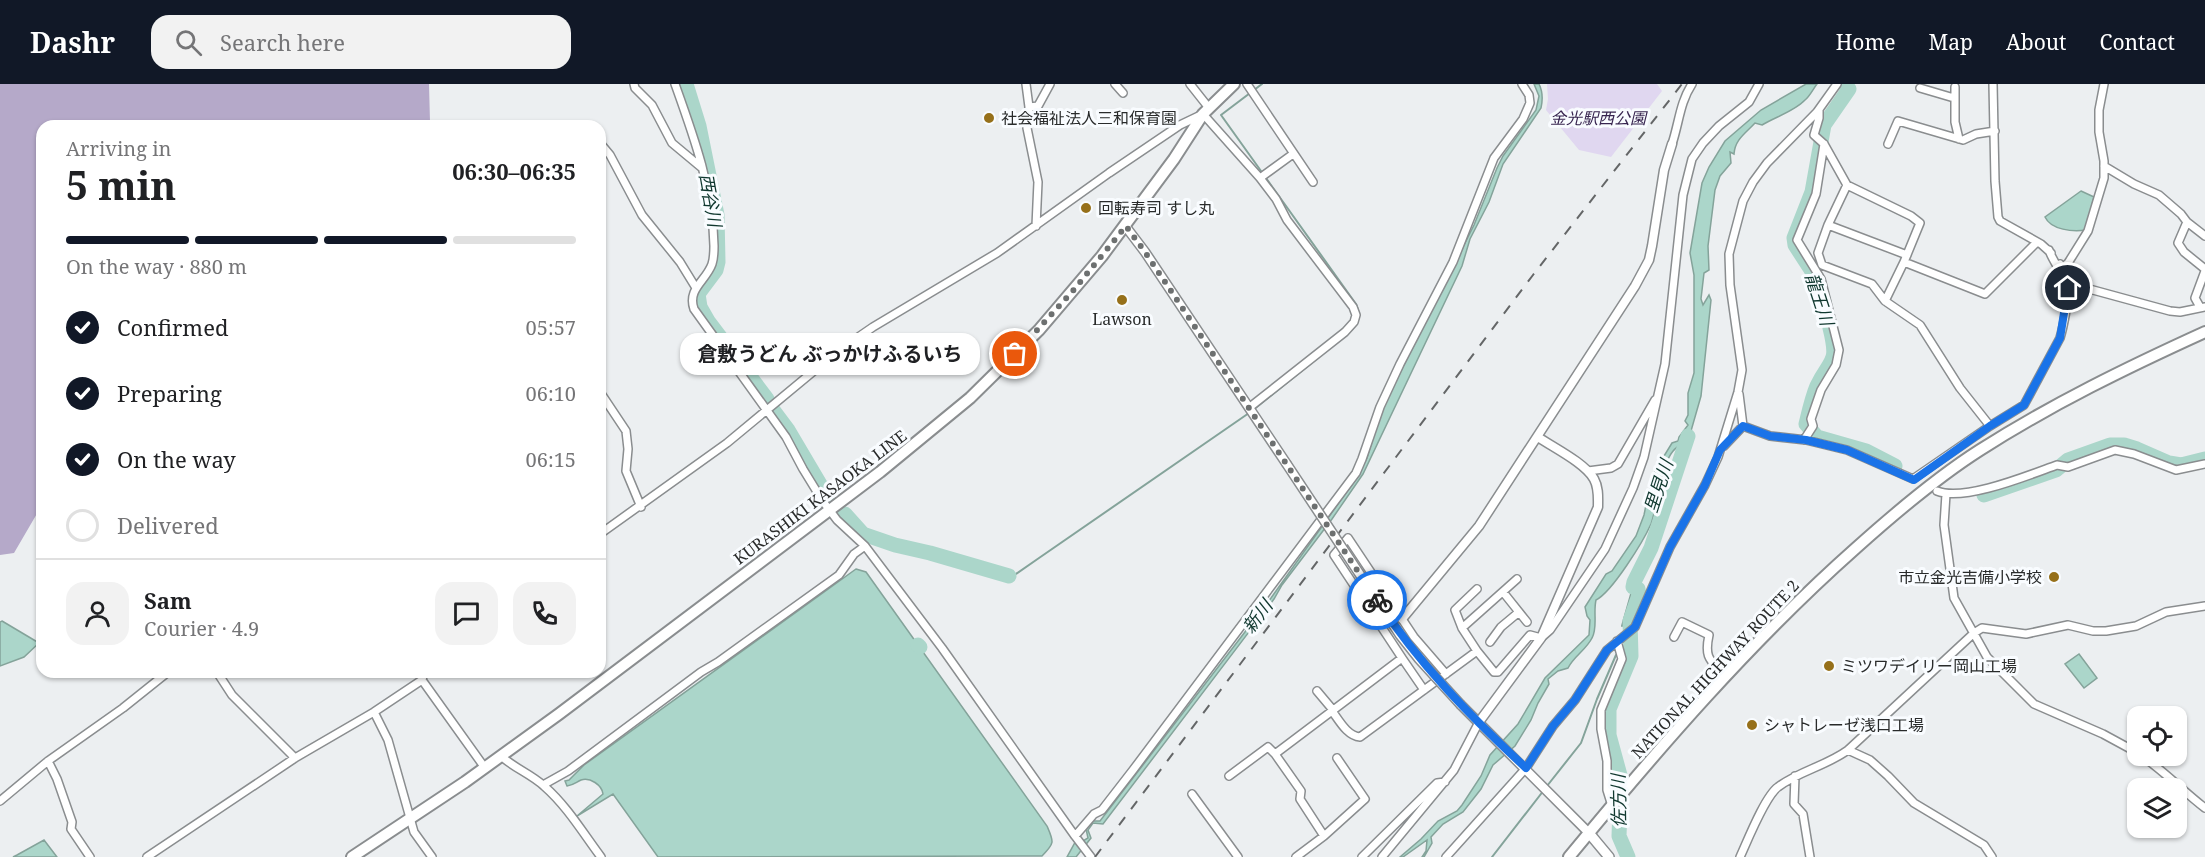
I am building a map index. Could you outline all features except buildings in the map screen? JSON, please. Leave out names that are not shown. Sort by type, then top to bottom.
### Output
[{"type":"main road","name":"KURASHIKI KASAOKA LINE","points":[[606,677],[830,510],[934,428],[1003,366],[1039,330],[1126,226],[1206,111],[1229,86]]},
{"type":"main road","name":"NATIONAL HIGHWAY ROUTE 2","points":[[1569,857],[1725,677],[1808,590],[1884,523],[1979,450],[2047,409],[2205,332]]},
{"type":"main road","name":"KURASHIKI KASAOKA LINE","points":[[352,857],[485,768],[605,678]]},
{"type":"main road","points":[[1589,833],[1609,857]]},
{"type":"street","points":[[634,84],[635,88],[652,105],[672,143],[702,168]]},
{"type":"street","points":[[675,84],[695,138],[711,209],[714,247],[711,265],[696,288],[691,301],[694,309],[786,436],[803,469],[830,510],[865,546],[942,648],[1089,854]]},
{"type":"street","points":[[1026,84],[1029,108],[1027,128],[1038,182],[1036,226]]},
{"type":"street","points":[[1029,108],[1038,106],[1050,84]]},
{"type":"street","points":[[1115,84],[1124,93]]},
{"type":"street","points":[[1190,84],[1206,111],[1260,178],[1287,220],[1347,299],[1356,315],[1354,322],[1345,332],[1251,410]]},
{"type":"street","points":[[1075,836],[1094,814],[1102,810],[1140,762],[1356,473],[1380,407],[1452,262],[1494,158],[1527,111],[1529,95],[1522,84]]},
{"type":"street","points":[[1387,637],[1479,526],[1635,286],[1649,260],[1664,170],[1678,126],[1684,97],[1692,84]]},
{"type":"street","points":[[1382,857],[1454,770],[1541,638],[1560,616],[1605,549],[1644,457],[1665,364],[1683,195],[1692,159],[1702,143],[1719,126],[1749,102],[1759,84]]},
{"type":"street","points":[[1446,857],[1526,768],[1553,726],[1575,700],[1607,650],[1635,627],[1670,547],[1705,485],[1720,450],[1738,392],[1742,370],[1730,285],[1729,254],[1743,201],[1767,163],[1819,110],[1837,84]]},
{"type":"street","points":[[1993,84],[1998,217],[2000,221],[2049,250],[2075,285],[2151,307],[2180,312],[2203,307],[2195,298],[2205,270],[2184,252],[2178,243],[2187,222]]},
{"type":"street","points":[[2062,268],[2068,263],[2088,231],[2104,178],[2098,132],[2104,84]]},
{"type":"street","points":[[1248,87],[1313,182]]},
{"type":"street","points":[[1955,87],[1955,122],[1959,139]]},
{"type":"street","points":[[1920,88],[1954,98]]},
{"type":"street","points":[[1819,110],[1814,135],[1824,144],[1847,185],[1911,216],[1920,223],[1885,301]]},
{"type":"street","points":[[606,530],[727,443],[838,351],[873,327],[980,264],[1162,137],[1206,111]]},
{"type":"street","points":[[1888,144],[1898,121],[1959,139],[1995,131]]},
{"type":"street","points":[[1806,437],[1813,426],[1811,419],[1821,390],[1836,365],[1839,351],[1821,279],[1797,240],[1816,194],[1824,144]]},
{"type":"street","points":[[606,150],[642,215],[680,262],[696,288]]},
{"type":"street","points":[[1260,178],[1293,154]]},
{"type":"street","points":[[2104,166],[2134,184],[2159,195],[2205,236]]},
{"type":"street","points":[[1847,185],[1818,253],[1822,265],[1872,284],[1885,301],[1920,325],[1960,388],[1990,426]]},
{"type":"street","points":[[1828,225],[1985,294],[2037,242]]},
{"type":"street","points":[[1126,226],[1400,635],[1461,705],[1589,833]]},
{"type":"street","points":[[1743,426],[1770,436],[1806,437],[1847,450],[1914,480],[1990,426],[2024,405],[2060,338],[2068,288],[2049,250]]},
{"type":"street","points":[[1738,392],[1743,426]]},
{"type":"street","points":[[1588,471],[1611,468],[1618,464],[1656,398]]},
{"type":"street","points":[[606,401],[626,431],[628,449],[626,471],[641,507]]},
{"type":"street","points":[[1720,450],[1743,426]]},
{"type":"street","points":[[1538,437],[1588,471],[1596,481],[1598,493],[1598,507],[1541,638]]},
{"type":"street","points":[[1937,491],[1946,494],[1991,487],[2057,465],[2068,467],[2115,450],[2134,454],[2176,470],[2205,464]]},
{"type":"street","points":[[1946,494],[1944,525],[1954,598],[1987,657],[2034,704],[2127,746]]},
{"type":"street","points":[[1424,690],[1334,555],[1348,538],[1420,645],[1446,674]]},
{"type":"street","points":[[543,785],[568,771],[701,672],[839,575],[854,554],[865,546]]},
{"type":"street","points":[[1462,628],[1517,579]]},
{"type":"street","points":[[1477,590],[1455,610],[1462,628],[1494,672],[1498,672],[1530,635],[1541,638]]},
{"type":"street","points":[[1503,592],[1527,622]]},
{"type":"street","points":[[1740,857],[1775,788],[1795,776],[1832,762],[1848,750],[1982,628],[2026,634],[2068,625],[2093,631],[2122,630],[2166,612],[2205,606]]},
{"type":"street","points":[[1490,642],[1501,627],[1519,612]]},
{"type":"street","points":[[1674,637],[1682,622],[1709,635],[1705,652],[1725,677]]},
{"type":"street","points":[[1613,804],[1607,790],[1607,761],[1601,729],[1601,710],[1622,659],[1617,641]]},
{"type":"street","points":[[1317,691],[1346,729],[1354,737],[1360,738],[1477,651]]},
{"type":"street","points":[[1275,754],[1402,658]]},
{"type":"street","points":[[0,801],[48,761],[123,708],[160,678]]},
{"type":"street","points":[[221,678],[232,695],[295,758]]},
{"type":"street","points":[[147,857],[295,758],[374,712],[418,678]]},
{"type":"street","points":[[426,678],[485,768]]},
{"type":"street","points":[[374,712],[388,740],[404,789],[414,832],[432,857]]},
{"type":"street","points":[[1229,776],[1268,747],[1301,791],[1299,799],[1324,836]]},
{"type":"street","points":[[1848,750],[1870,760],[1914,803],[1984,845],[1992,857]]},
{"type":"street","points":[[501,756],[511,766],[543,785],[571,815],[601,857]]},
{"type":"street","points":[[1296,857],[1324,836],[1365,799],[1337,758]]},
{"type":"street","points":[[48,761],[72,822],[71,829],[90,857]]},
{"type":"street","points":[[2155,766],[2205,808]]},
{"type":"street","points":[[1795,776],[1794,804],[1803,814],[1810,857]]},
{"type":"street","points":[[1362,857],[1437,783],[1445,782]]},
{"type":"street","points":[[1192,794],[1238,857]]},
{"type":"green space","name":"金光駅西公園","points":[[1547,84],[1657,84],[1662,91],[1611,157],[1579,150],[1546,110]]},
{"type":"shaded area","points":[[0,84],[429,84],[430,120],[36,120],[36,515],[14,553],[0,555]]},
{"type":"water","points":[[1534,84],[1539,84],[1541,90],[1541,108],[1503,164],[1489,202],[1470,239],[1462,266],[1363,474],[1274,599],[1103,824],[1093,823],[1088,830],[1091,838],[1076,857],[1067,857],[1078,837],[1083,841],[1088,838],[1086,829],[1093,821],[1100,821],[1271,598],[1353,483],[1367,458],[1381,411],[1474,225],[1497,168],[1536,110],[1539,96]]},
{"type":"water","name":"里見川","points":[[1806,84],[1817,84],[1801,104],[1790,111],[1762,125],[1755,123],[1736,144],[1734,154],[1730,152],[1731,163],[1720,176],[1715,190],[1708,246],[1709,270],[1704,273],[1701,299],[1703,305],[1709,295],[1711,300],[1701,396],[1687,445],[1678,447],[1671,453],[1666,464],[1647,532],[1618,577],[1596,600],[1595,630],[1592,638],[1568,668],[1558,671],[1548,679],[1549,684],[1515,746],[1493,765],[1481,789],[1463,812],[1443,824],[1431,837],[1432,843],[1424,857],[1422,857],[1426,851],[1427,840],[1400,857],[1438,821],[1457,811],[1481,776],[1490,755],[1518,724],[1545,678],[1589,635],[1590,620],[1585,607],[1606,574],[1612,571],[1636,536],[1656,469],[1672,443],[1678,441],[1688,425],[1685,421],[1688,415],[1688,393],[1694,373],[1694,275],[1690,253],[1702,183],[1725,141],[1761,110]]},
{"type":"water","points":[[2081,191],[2094,197],[2086,230],[2075,231],[2052,225],[2045,217]]},
{"type":"water","points":[[856,569],[866,572],[1047,826],[1052,842],[1042,856],[658,857],[613,794],[577,816],[603,794],[602,791],[592,781],[584,779],[567,786],[565,781]]},
{"type":"water","points":[[2,621],[36,641],[36,646],[24,657],[0,666],[0,622]]},
{"type":"water","points":[[2079,654],[2097,678],[2084,688],[2065,664]]},
{"type":"water","points":[[44,840],[57,857],[13,857],[17,855]]},
{"type":"waterway","name":"西谷川","points":[[686,84],[699,126],[717,215],[718,262],[716,270],[698,294],[700,307],[767,399]]},
{"type":"waterway","points":[[1262,84],[1221,115],[1356,304],[1358,319],[1349,332]]},
{"type":"waterway","name":"龍王川","points":[[1824,302],[1817,279],[1795,245],[1794,238],[1812,192],[1824,125],[1849,89],[1846,86]]},
{"type":"waterway","name":"龍王川","points":[[1830,328],[1834,355],[1817,386],[1806,424],[1817,437],[1866,451],[1895,466]]},
{"type":"waterway","points":[[1253,410],[1319,357]]},
{"type":"waterway","name":"西谷川","points":[[773,410],[788,430],[827,496]]},
{"type":"waterway","points":[[1009,576],[1013,576],[1249,413]]},
{"type":"waterway","name":"佐方川","points":[[1628,857],[1619,836],[1621,779],[1609,735],[1609,709],[1631,656],[1630,621],[1639,595],[1638,589],[1633,587],[1634,582],[1651,548],[1688,436]]},
{"type":"waterway","name":"龍王川","points":[[1984,495],[2056,470],[2068,460],[2110,445],[2124,445],[2169,463],[2181,465],[2205,459]]},
{"type":"waterway","name":"西谷川","points":[[845,514],[863,534],[1009,576]]},
{"type":"waterway","points":[[1622,626],[1633,587]]},
{"type":"waterway","points":[[1547,786],[1581,743],[1616,655]]},
{"type":"waterway","points":[[1492,857],[1544,790]]},
{"type":"railway","points":[[1095,857],[1533,275],[1682,84]]},
{"type":"way so far","points":[[1015,354],[1072,292],[1126,226],[1250,407],[1377,600]]},
{"type":"place","name":"社会福祉法人三和保育園","points":[[989,118]]},
{"type":"place","name":"回転寿司 すし丸","points":[[1086,208]]},
{"type":"place","name":"Lawson","points":[[1122,300]]},
{"type":"place","name":"倉敷うどん ぶっかけふるいち","points":[[1015,354]]},
{"type":"place","name":"市立金光吉備小学校","points":[[2054,577]]},
{"type":"place","name":"ミツワデイリー岡山工場","points":[[1829,666]]},
{"type":"place","name":"シャトレーゼ浅口工場","points":[[1752,725]]},
{"type":"route","points":[[1377,600],[1400,635],[1440,683],[1526,768],[1553,726],[1575,700],[1607,650],[1635,627],[1670,547],[1705,485],[1720,450],[1743,426],[1770,436],[1806,440],[1847,450],[1914,480],[1990,426],[2024,405],[2060,338],[2068,288]]},
{"type":"water label","name":"新川","points":[[1257,616]]}]
